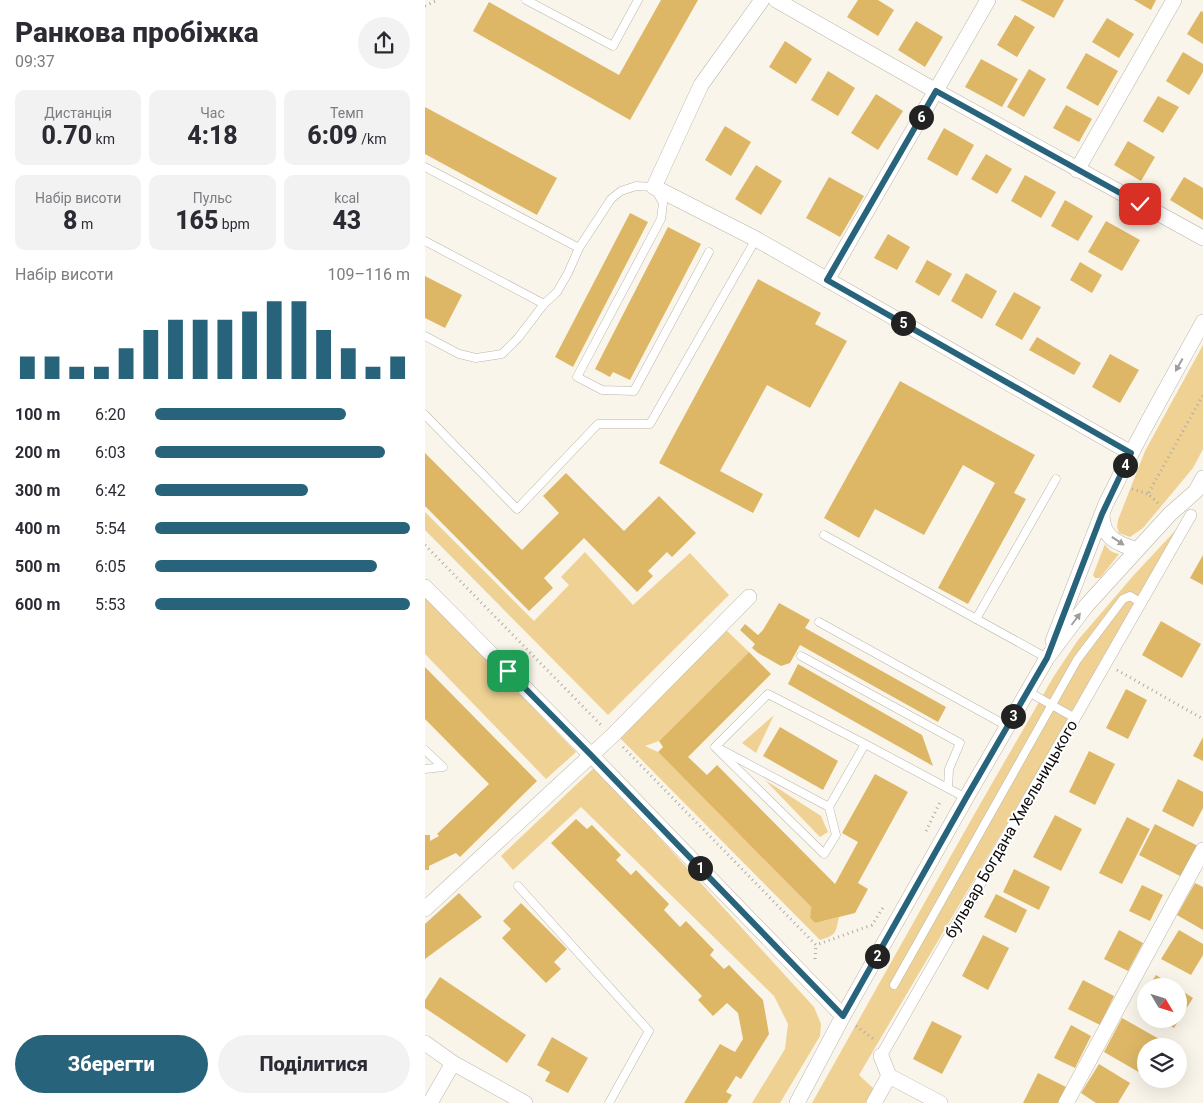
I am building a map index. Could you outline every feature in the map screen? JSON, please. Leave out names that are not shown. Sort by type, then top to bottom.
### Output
[{"type":"street","points":[[762,0],[701,85],[654,187],[756,239],[1131,453]]},
{"type":"street","points":[[776,0],[1077,170],[1203,238]]},
{"type":"street","points":[[827,280],[988,0]]},
{"type":"street","points":[[1077,170],[1174,0]]},
{"type":"street","points":[[1047,658],[1102,514],[1131,453],[1203,322]]},
{"type":"street","points":[[797,1103],[843,1016],[1047,658],[1086,606],[1170,514],[1201,488]]},
{"type":"street","points":[[1102,514],[1106,531],[1117,543],[1137,550]]},
{"type":"street","name":"бульвар Богдана Хмельницького","points":[[881,1056],[1191,515]]},
{"type":"street","points":[[425,587],[591,755],[843,1016]]},
{"type":"street","points":[[425,909],[612,736],[749,597]]},
{"type":"street","points":[[1067,1103],[1203,850]]},
{"type":"street","points":[[425,1043],[453,1063],[525,1103]]},
{"type":"street","points":[[881,1056],[889,1076],[940,1103]]},
{"type":"street","points":[[430,1103],[453,1063]]},
{"type":"street","points":[[874,1103],[889,1076]]},
{"type":"lane","points":[[526,0],[613,46],[638,0]]},
{"type":"lane","points":[[425,167],[579,248]]},
{"type":"lane","points":[[425,336],[459,354],[476,358],[502,354],[518,338],[544,304],[557,292],[579,248],[611,199],[621,191],[636,186],[654,187],[663,203],[661,218],[577,378],[602,390],[634,391],[709,252]]},
{"type":"lane","points":[[425,415],[517,509],[599,424],[650,424],[756,239]]},
{"type":"lane","points":[[425,241],[544,304]]},
{"type":"lane","points":[[976,619],[1055,479]]},
{"type":"lane","points":[[824,535],[1047,658]]},
{"type":"lane","points":[[893,985],[1077,660],[1123,599],[1130,596],[1142,603]]},
{"type":"lane","points":[[819,622],[1007,726]]},
{"type":"lane","points":[[801,656],[960,743],[949,769],[947,788]]},
{"type":"lane","points":[[1027,691],[1075,718]]},
{"type":"lane","points":[[715,747],[768,694],[966,798]]},
{"type":"lane","points":[[715,747],[824,854],[837,835],[829,807],[865,744]]},
{"type":"lane","points":[[715,747],[829,807]]},
{"type":"lane","points":[[425,750],[443,767],[425,769]]},
{"type":"lane","points":[[518,886],[649,1031],[609,1103]]},
{"type":"path","points":[[425,6],[438,0]]},
{"type":"path","points":[[1170,514],[1148,494],[1203,395]]},
{"type":"path","points":[[425,545],[816,945],[815,958]]},
{"type":"path","points":[[1106,664],[1203,719]]},
{"type":"path","points":[[924,836],[941,800]]},
{"type":"path","points":[[816,945],[872,925],[887,902]]},
{"type":"path","points":[[843,1016],[878,1043],[881,1056]]},
{"type":"shaded area","points":[[1203,345],[1203,449],[1193,468],[1143,528],[1130,537],[1119,533],[1117,527],[1118,520],[1145,451]]},
{"type":"shaded area","points":[[425,512],[534,621],[569,585],[561,577],[585,552],[633,605],[690,553],[729,595],[608,715],[425,530]]},
{"type":"shaded area","points":[[1187,518],[859,1075],[874,1089],[867,1103],[812,1103],[1054,676],[1078,640],[1133,576]]},
{"type":"shaded area","points":[[1105,544],[1111,551],[1119,554],[1100,578],[1095,578],[1093,575]]},
{"type":"shaded area","points":[[425,596],[576,752],[546,779],[425,654]]},
{"type":"shaded area","points":[[725,629],[749,652],[659,741],[645,746],[658,752],[812,908],[810,918],[815,923],[839,917],[837,927],[830,937],[820,940],[619,737]]},
{"type":"shaded area","points":[[774,715],[756,753],[742,743]]},
{"type":"shaded area","points":[[595,767],[814,1007],[821,1024],[820,1036],[780,1103],[752,1103],[785,1049],[788,1024],[774,996],[581,807],[513,870],[501,856]]},
{"type":"shaded area","points":[[765,780],[821,816],[828,832],[820,837]]},
{"type":"building","points":[[661,0],[698,0],[630,120],[473,31],[489,2],[619,75]]},
{"type":"building","points":[[858,0],[878,0],[894,10],[878,36],[847,17]]},
{"type":"building","points":[[1020,0],[1064,0],[1054,18]]},
{"type":"building","points":[[1134,0],[1156,0],[1151,10]]},
{"type":"building","points":[[1201,11],[1203,12],[1203,44],[1187,34]]},
{"type":"building","points":[[1015,15],[1035,27],[1017,57],[997,45]]},
{"type":"building","points":[[1107,18],[1134,34],[1119,58],[1092,42]]},
{"type":"building","points":[[916,21],[943,37],[925,67],[898,50]]},
{"type":"building","points":[[785,41],[812,59],[796,84],[769,67]]},
{"type":"building","points":[[1183,52],[1203,64],[1203,72],[1189,95],[1166,81]]},
{"type":"building","points":[[1086,53],[1118,71],[1098,106],[1066,88]]},
{"type":"building","points":[[981,59],[1018,79],[1002,107],[965,87]]},
{"type":"building","points":[[1029,69],[1046,79],[1024,117],[1007,107]]},
{"type":"building","points":[[828,71],[855,88],[838,116],[811,100]]},
{"type":"building","points":[[876,94],[903,111],[878,150],[851,133]]},
{"type":"building","points":[[1158,96],[1179,107],[1163,133],[1143,121]]},
{"type":"building","points":[[1066,105],[1092,119],[1079,142],[1053,128]]},
{"type":"building","points":[[425,107],[557,178],[537,215],[425,154]]},
{"type":"building","points":[[725,126],[751,142],[731,176],[705,160]]},
{"type":"building","points":[[944,128],[974,145],[957,176],[927,159]]},
{"type":"building","points":[[1128,141],[1155,157],[1141,181],[1114,165]]},
{"type":"building","points":[[986,154],[1012,169],[997,194],[971,179]]},
{"type":"building","points":[[756,165],[782,181],[761,215],[735,199]]},
{"type":"building","points":[[1025,175],[1056,192],[1041,218],[1011,201]]},
{"type":"building","points":[[829,177],[864,196],[840,237],[806,218]]},
{"type":"building","points":[[1184,177],[1203,188],[1203,220],[1170,200]]},
{"type":"building","points":[[1065,200],[1093,216],[1078,241],[1051,226]]},
{"type":"building","points":[[630,213],[648,222],[573,367],[555,357]]},
{"type":"building","points":[[1106,221],[1140,240],[1122,271],[1088,252]]},
{"type":"building","points":[[668,227],[701,244],[630,380],[613,372],[610,377],[595,369]]},
{"type":"building","points":[[888,234],[910,247],[897,270],[874,258]]},
{"type":"building","points":[[927,260],[952,274],[939,296],[915,282]]},
{"type":"building","points":[[1080,262],[1102,275],[1092,293],[1070,280]]},
{"type":"building","points":[[966,273],[997,291],[982,319],[951,301]]},
{"type":"building","points":[[425,276],[462,295],[445,328],[425,318]]},
{"type":"building","points":[[758,279],[821,313],[815,324],[847,341],[810,408],[767,385],[720,471],[763,494],[753,513],[659,463]]},
{"type":"building","points":[[1014,292],[1041,307],[1022,340],[995,325]]},
{"type":"building","points":[[1037,337],[1081,363],[1074,375],[1029,350]]},
{"type":"building","points":[[1110,354],[1139,370],[1120,403],[1092,387]]},
{"type":"building","points":[[900,381],[1035,455],[1014,493],[1026,499],[968,604],[938,588],[995,483],[963,465],[924,535],[875,509],[859,538],[824,518]]},
{"type":"building","points":[[425,453],[522,550],[559,513],[543,496],[566,473],[624,531],[659,496],[696,533],[672,557],[667,552],[648,571],[653,576],[637,592],[584,538],[544,578],[553,588],[529,611],[425,506]]},
{"type":"building","points":[[1203,555],[1203,585],[1190,578]]},
{"type":"building","points":[[779,603],[810,620],[805,628],[946,707],[938,722],[800,645],[790,663],[781,666],[758,653],[752,648],[755,644],[740,630],[745,624],[758,635]]},
{"type":"building","points":[[1161,621],[1201,644],[1182,678],[1142,655]]},
{"type":"building","points":[[749,652],[771,674],[688,757],[707,775],[717,765],[835,884],[858,842],[842,833],[875,774],[908,792],[858,883],[868,889],[855,913],[815,923],[810,918],[812,908],[658,752],[663,747],[659,741]]},
{"type":"building","points":[[798,664],[922,735],[933,766],[788,684]]},
{"type":"building","points":[[425,667],[537,781],[460,857],[456,853],[429,866],[429,870],[425,870],[425,835],[430,835],[430,841],[439,836],[437,834],[489,784],[425,719]]},
{"type":"building","points":[[1126,689],[1147,700],[1128,739],[1106,728]]},
{"type":"building","points":[[780,727],[838,761],[823,790],[763,756]]},
{"type":"building","points":[[1203,737],[1203,761],[1193,756]]},
{"type":"building","points":[[1089,751],[1115,764],[1095,805],[1069,792]]},
{"type":"building","points":[[1178,779],[1203,792],[1203,808],[1193,827],[1162,811]]},
{"type":"building","points":[[1055,815],[1082,829],[1061,871],[1033,857]]},
{"type":"building","points":[[1127,817],[1150,829],[1122,884],[1099,873]]},
{"type":"building","points":[[576,819],[587,829],[592,825],[621,855],[616,860],[631,875],[636,870],[669,904],[664,910],[680,927],[686,921],[714,950],[710,955],[724,969],[729,965],[763,1000],[769,1034],[741,1079],[736,1076],[726,1092],[732,1095],[727,1103],[684,1103],[720,1044],[735,1052],[743,1039],[738,1013],[727,1003],[713,1016],[698,1000],[702,996],[551,843]]},
{"type":"building","points":[[1155,824],[1198,846],[1182,877],[1139,855]]},
{"type":"building","points":[[1014,869],[1050,887],[1039,910],[1003,892]]},
{"type":"building","points":[[1195,883],[1203,887],[1203,930],[1177,915]]},
{"type":"building","points":[[1142,885],[1163,895],[1150,921],[1129,911]]},
{"type":"building","points":[[459,893],[482,917],[425,959],[425,924]]},
{"type":"building","points":[[996,894],[1027,910],[1016,933],[984,917]]},
{"type":"building","points":[[521,903],[567,949],[554,962],[561,969],[546,983],[502,938],[511,929],[503,921]]},
{"type":"building","points":[[1119,930],[1143,943],[1128,971],[1104,959]]},
{"type":"building","points":[[1179,930],[1203,944],[1203,955],[1191,975],[1161,959]]},
{"type":"building","points":[[983,935],[1009,948],[988,990],[962,976]]},
{"type":"building","points":[[440,977],[526,1035],[507,1063],[425,1008],[425,1000]]},
{"type":"building","points":[[1083,980],[1114,996],[1100,1025],[1068,1009]]},
{"type":"building","points":[[1187,994],[1193,998],[1187,1007]]},
{"type":"building","points":[[1122,1018],[1157,1038],[1137,1038],[1137,1071],[1104,1052]]},
{"type":"building","points":[[932,1021],[962,1036],[942,1074],[913,1059]]},
{"type":"building","points":[[1071,1025],[1091,1036],[1075,1068],[1054,1058]]},
{"type":"building","points":[[552,1037],[588,1058],[568,1093],[545,1081],[550,1072],[537,1065]]},
{"type":"building","points":[[1099,1064],[1130,1083],[1118,1103],[1096,1103],[1081,1093]]},
{"type":"building","points":[[1038,1073],[1066,1087],[1058,1103],[1023,1103]]},
{"type":"route","points":[[508,671],[843,1016],[1047,658],[1102,514],[1131,453],[827,280],[936,91],[1140,204]]}]
